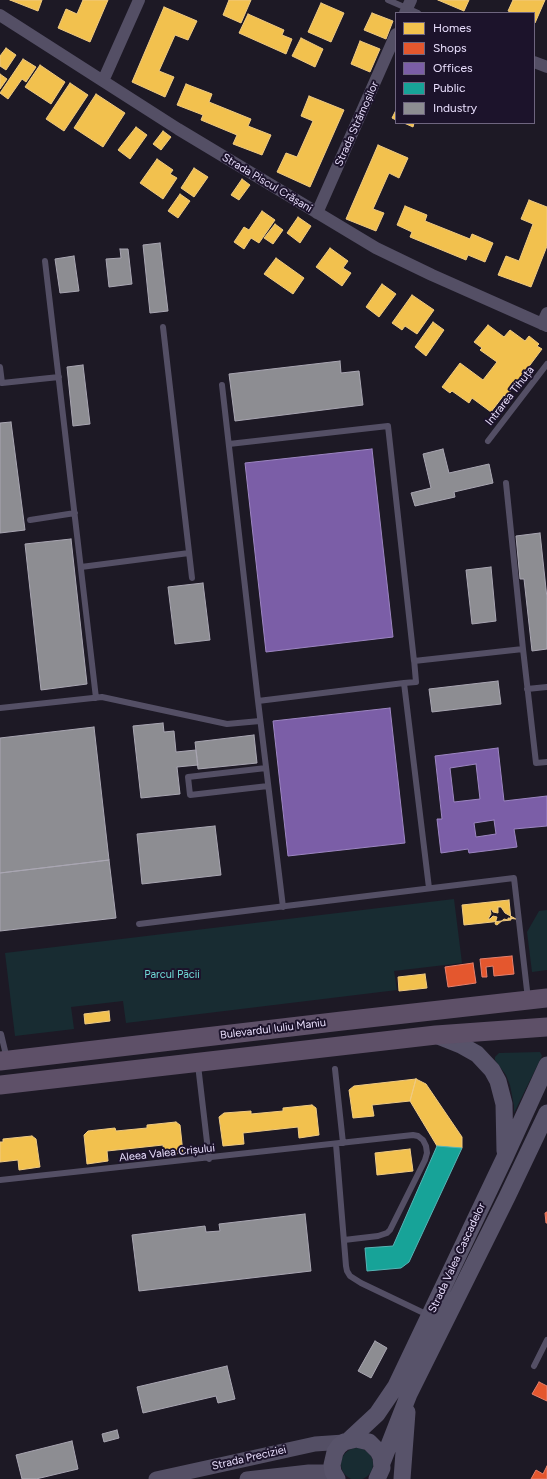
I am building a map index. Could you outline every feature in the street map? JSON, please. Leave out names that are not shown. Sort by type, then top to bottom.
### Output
[{"type":"main road","name":"Bulevardul Iuliu Maniu","points":[[4,1061],[547,998]]},
{"type":"main road","points":[[0,1085],[198,1061],[436,1035],[547,1027]]},
{"type":"main road","points":[[436,1035],[461,1045],[477,1054],[492,1070],[498,1081],[504,1104],[505,1157]]},
{"type":"main road","name":"Strada Valea Cascadelor","points":[[380,1473],[437,1319],[505,1157],[547,1065]]},
{"type":"main road","name":"Strada Valea Cascadelor","points":[[334,1476],[332,1465],[335,1452],[339,1446],[347,1441],[377,1414],[396,1386],[437,1319],[509,1194],[547,1113]]},
{"type":"main road","points":[[402,1479],[409,1394]]},
{"type":"main road","points":[[347,1441],[362,1440],[374,1446],[381,1457],[380,1473]]},
{"type":"street","points":[[103,82],[139,0]]},
{"type":"street","name":"Strada Piscul Crășani","points":[[0,15],[103,82],[376,248],[432,275],[545,321]]},
{"type":"street","name":"Strada Strămoșilor","points":[[317,213],[395,36]]},
{"type":"street","points":[[535,62],[547,68]]},
{"type":"street","name":"Strada Preciziei","points":[[156,1479],[316,1444],[347,1441]]},
{"type":"street","name":"Strada Preciziei","points":[[248,1479],[270,1478],[309,1472],[334,1476]]},
{"type":"lane","points":[[388,0],[410,9]]},
{"type":"lane","points":[[46,261],[96,698]]},
{"type":"lane","points":[[163,327],[192,578]]},
{"type":"lane","name":"Intrarea Tihuța","points":[[488,440],[547,364]]},
{"type":"lane","points":[[0,367],[2,383],[59,377]]},
{"type":"lane","points":[[222,385],[260,721],[283,906]]},
{"type":"lane","points":[[229,444],[388,426],[416,682],[258,701]]},
{"type":"lane","points":[[506,483],[536,763],[547,762]]},
{"type":"lane","points":[[30,520],[75,513]]},
{"type":"lane","points":[[81,567],[189,554]]},
{"type":"lane","points":[[414,659],[414,661],[523,649]]},
{"type":"lane","points":[[404,683],[429,888]]},
{"type":"lane","points":[[527,689],[547,687]]},
{"type":"lane","points":[[0,708],[102,697],[227,724],[260,721]]},
{"type":"lane","points":[[266,768],[188,777],[190,795],[268,786]]},
{"type":"lane","points":[[139,924],[514,878],[528,1000]]},
{"type":"lane","points":[[0,1034],[4,1061]]},
{"type":"lane","points":[[198,1061],[209,1159]]},
{"type":"lane","points":[[335,1069],[344,1240],[346,1266],[348,1271],[355,1280],[437,1319]]},
{"type":"lane","name":"Aleea Valea Crișului","points":[[0,1180],[209,1159],[413,1135],[418,1136],[423,1140],[426,1146],[427,1153],[425,1160],[390,1230],[387,1233],[378,1236],[344,1240]]},
{"type":"lane","points":[[534,1366],[547,1340]]},
{"type":"green space","name":"Parcul Păcii","points":[[454,899],[462,963],[394,971],[397,990],[126,1023],[123,1001],[71,1007],[74,1029],[15,1036],[5,953]]},
{"type":"green space","points":[[547,910],[547,970],[532,972],[527,932],[539,911]]},
{"type":"green space","points":[[540,1052],[542,1056],[514,1113],[510,1085],[506,1075],[495,1060],[495,1057],[499,1053]]},
{"type":"green space","points":[[360,1448],[366,1450],[371,1455],[373,1464],[371,1473],[366,1478],[354,1480],[348,1478],[343,1473],[341,1461],[343,1455],[348,1450]]},
{"type":"building: Homes","points":[[10,0],[42,0],[38,11]]},
{"type":"building: Homes","points":[[83,0],[108,0],[90,42],[58,28],[66,9],[77,14]]},
{"type":"building: Homes","points":[[229,0],[251,0],[241,23],[223,15]]},
{"type":"building: Homes","points":[[438,0],[469,0],[464,11]]},
{"type":"building: Homes","points":[[513,0],[545,0],[535,23],[535,12],[508,11]]},
{"type":"building: Homes","points":[[321,3],[344,13],[331,42],[308,32]]},
{"type":"building: Homes","points":[[164,7],[197,21],[188,40],[175,35],[159,71],[174,77],[165,97],[132,82]]},
{"type":"building: Homes","points":[[372,13],[393,21],[386,39],[364,30]]},
{"type":"building: Homes","points":[[248,14],[284,30],[282,35],[292,39],[286,54],[239,33]]},
{"type":"building: Homes","points":[[301,38],[323,49],[315,67],[292,56]]},
{"type":"building: Homes","points":[[360,41],[380,49],[370,72],[351,64]]},
{"type":"building: Homes","points":[[6,48],[16,55],[6,70],[0,66],[0,56]]},
{"type":"building: Homes","points":[[23,59],[36,67],[26,82],[22,79],[8,99],[0,93]]},
{"type":"building: Homes","points":[[40,65],[65,82],[51,104],[25,87]]},
{"type":"building: Homes","points":[[0,74],[7,79],[0,89]]},
{"type":"building: Homes","points":[[70,83],[88,95],[64,131],[46,119]]},
{"type":"building: Homes","points":[[186,84],[212,94],[209,102],[251,119],[248,126],[271,135],[262,155],[233,144],[237,135],[201,120],[203,115],[177,105]]},
{"type":"building: Homes","points":[[96,94],[125,113],[103,147],[74,128]]},
{"type":"building: Homes","points":[[309,96],[344,110],[310,187],[277,172],[286,153],[297,157],[313,121],[301,116]]},
{"type":"building: Homes","points":[[395,112],[395,120],[392,118]]},
{"type":"building: Homes","points":[[406,124],[414,124],[413,127]]},
{"type":"building: Homes","points":[[136,127],[147,135],[130,159],[118,150]]},
{"type":"building: Homes","points":[[163,131],[171,137],[161,150],[153,144]]},
{"type":"building: Homes","points":[[378,145],[408,158],[399,178],[389,173],[373,209],[384,213],[376,231],[346,219]]},
{"type":"building: Homes","points":[[157,159],[173,170],[170,174],[177,178],[163,199],[140,183]]},
{"type":"building: Homes","points":[[194,168],[208,177],[194,197],[181,188]]},
{"type":"building: Homes","points":[[242,179],[250,185],[239,200],[231,195]]},
{"type":"building: Homes","points":[[180,194],[190,201],[178,218],[168,211]]},
{"type":"building: Homes","points":[[529,200],[547,207],[547,246],[531,287],[498,275],[506,256],[519,261],[533,224],[521,219]]},
{"type":"building: Homes","points":[[405,206],[427,215],[425,221],[470,239],[472,234],[493,243],[485,262],[468,255],[466,260],[410,237],[412,232],[397,225]]},
{"type":"building: Homes","points":[[262,211],[275,220],[259,243],[251,238],[244,249],[234,242],[244,227],[249,230]]},
{"type":"building: Homes","points":[[298,217],[311,226],[300,243],[287,233]]},
{"type":"building: Homes","points":[[275,224],[283,230],[273,244],[264,238]]},
{"type":"building: Homes","points":[[330,248],[348,261],[343,268],[351,273],[342,286],[316,267]]},
{"type":"building: Homes","points":[[276,258],[304,278],[293,294],[264,274]]},
{"type":"building: Homes","points":[[382,284],[396,294],[379,317],[366,307]]},
{"type":"building: Homes","points":[[412,295],[434,310],[417,334],[405,326],[402,330],[392,323]]},
{"type":"building: Homes","points":[[433,322],[444,330],[426,356],[415,347]]},
{"type":"building: Homes","points":[[488,325],[504,337],[510,330],[525,341],[529,336],[539,344],[537,346],[542,349],[506,397],[504,395],[491,412],[472,398],[469,403],[452,391],[450,393],[442,387],[460,363],[483,380],[497,362],[480,350],[482,348],[474,342]]},
{"type":"building: Homes","points":[[509,900],[511,920],[464,925],[462,905]]},
{"type":"building: Homes","points":[[498,907],[501,907],[505,913],[516,919],[508,918],[508,920],[504,919],[497,925],[495,924],[497,917],[493,916],[488,919],[491,914],[490,909],[493,912],[498,913]]},
{"type":"building: Homes","points":[[425,974],[427,988],[399,991],[398,977]]},
{"type":"building: Homes","points":[[109,1011],[110,1021],[85,1024],[84,1014]]},
{"type":"building: Homes","points":[[416,1079],[410,1101],[372,1105],[374,1116],[353,1118],[349,1090],[354,1086]]},
{"type":"building: Homes","points":[[416,1079],[426,1084],[462,1137],[462,1148],[437,1146],[410,1101]]},
{"type":"building: Homes","points":[[312,1105],[316,1108],[319,1135],[299,1138],[298,1127],[243,1133],[244,1144],[223,1146],[219,1117],[224,1113],[251,1111],[251,1114],[283,1111],[283,1108]]},
{"type":"building: Homes","points":[[176,1122],[180,1125],[183,1153],[164,1155],[163,1145],[107,1151],[108,1161],[87,1164],[84,1135],[88,1131],[115,1128],[116,1131],[147,1128],[147,1125]]},
{"type":"building: Homes","points":[[32,1136],[36,1139],[40,1167],[19,1170],[18,1160],[0,1162],[0,1142],[3,1142],[3,1139]]},
{"type":"building: Homes","points":[[410,1149],[413,1171],[377,1175],[375,1153]]},
{"type":"building: Shops","points":[[512,956],[514,974],[494,976],[493,966],[486,967],[487,977],[482,977],[480,959]]},
{"type":"building: Shops","points":[[473,963],[476,983],[448,987],[445,967]]},
{"type":"building: Shops","points":[[547,1212],[547,1223],[546,1223],[545,1213]]},
{"type":"building: Shops","points":[[539,1382],[547,1386],[547,1401],[532,1394]]},
{"type":"building: Shops","points":[[547,1466],[547,1479],[531,1479],[536,1470],[543,1474]]},
{"type":"building: Offices","points":[[372,449],[393,637],[266,652],[245,463]]},
{"type":"building: Offices","points":[[390,708],[405,843],[288,856],[273,721]]},
{"type":"building: Offices","points":[[498,748],[504,801],[547,796],[547,826],[514,829],[517,847],[469,853],[468,849],[441,853],[437,819],[442,819],[435,756]],"holes":[[[476,764],[480,799],[454,802],[450,768]],[[494,820],[496,834],[476,837],[474,823]]]},
{"type":"building: Public","points":[[437,1146],[462,1148],[409,1262],[401,1268],[367,1271],[365,1248],[393,1246]]},
{"type":"building: Industry","points":[[160,243],[168,311],[150,313],[143,245]]},
{"type":"building: Industry","points":[[120,249],[128,249],[132,284],[109,287],[106,259],[121,258]]},
{"type":"building: Industry","points":[[74,256],[79,291],[60,293],[55,259]]},
{"type":"building: Industry","points":[[340,361],[341,373],[359,371],[363,405],[235,421],[229,374]]},
{"type":"building: Industry","points":[[83,365],[90,424],[73,426],[67,367]]},
{"type":"building: Industry","points":[[11,422],[25,530],[0,533],[0,423]]},
{"type":"building: Industry","points":[[443,449],[449,473],[489,464],[493,483],[454,492],[455,497],[415,506],[411,493],[431,488],[423,454]]},
{"type":"building: Industry","points":[[540,533],[547,598],[547,649],[532,651],[524,579],[520,579],[516,536]]},
{"type":"building: Industry","points":[[71,539],[87,684],[41,690],[25,544]]},
{"type":"building: Industry","points":[[491,567],[496,621],[472,624],[466,570]]},
{"type":"building: Industry","points":[[203,583],[210,640],[175,644],[168,587]]},
{"type":"building: Industry","points":[[498,681],[501,704],[432,712],[429,689]]},
{"type":"building: Industry","points":[[163,723],[164,732],[174,731],[176,752],[196,750],[198,765],[177,767],[180,794],[141,798],[133,726]]},
{"type":"building: Industry","points":[[94,727],[109,860],[0,873],[0,738]]},
{"type":"building: Industry","points":[[254,735],[257,763],[198,769],[195,742]]},
{"type":"building: Industry","points":[[215,826],[221,875],[142,884],[137,834]]},
{"type":"building: Industry","points":[[109,860],[116,918],[0,931],[0,873]]},
{"type":"building: Industry","points":[[305,1214],[311,1271],[139,1291],[132,1235],[205,1226],[206,1232],[220,1231],[219,1224]]},
{"type":"building: Industry","points":[[375,1341],[387,1348],[371,1378],[358,1371]]},
{"type":"building: Industry","points":[[227,1366],[235,1399],[218,1403],[216,1396],[143,1413],[137,1387]]},
{"type":"building: Industry","points":[[117,1430],[119,1438],[104,1442],[102,1434]]},
{"type":"building: Industry","points":[[72,1441],[78,1469],[36,1479],[22,1479],[16,1455]]}]
